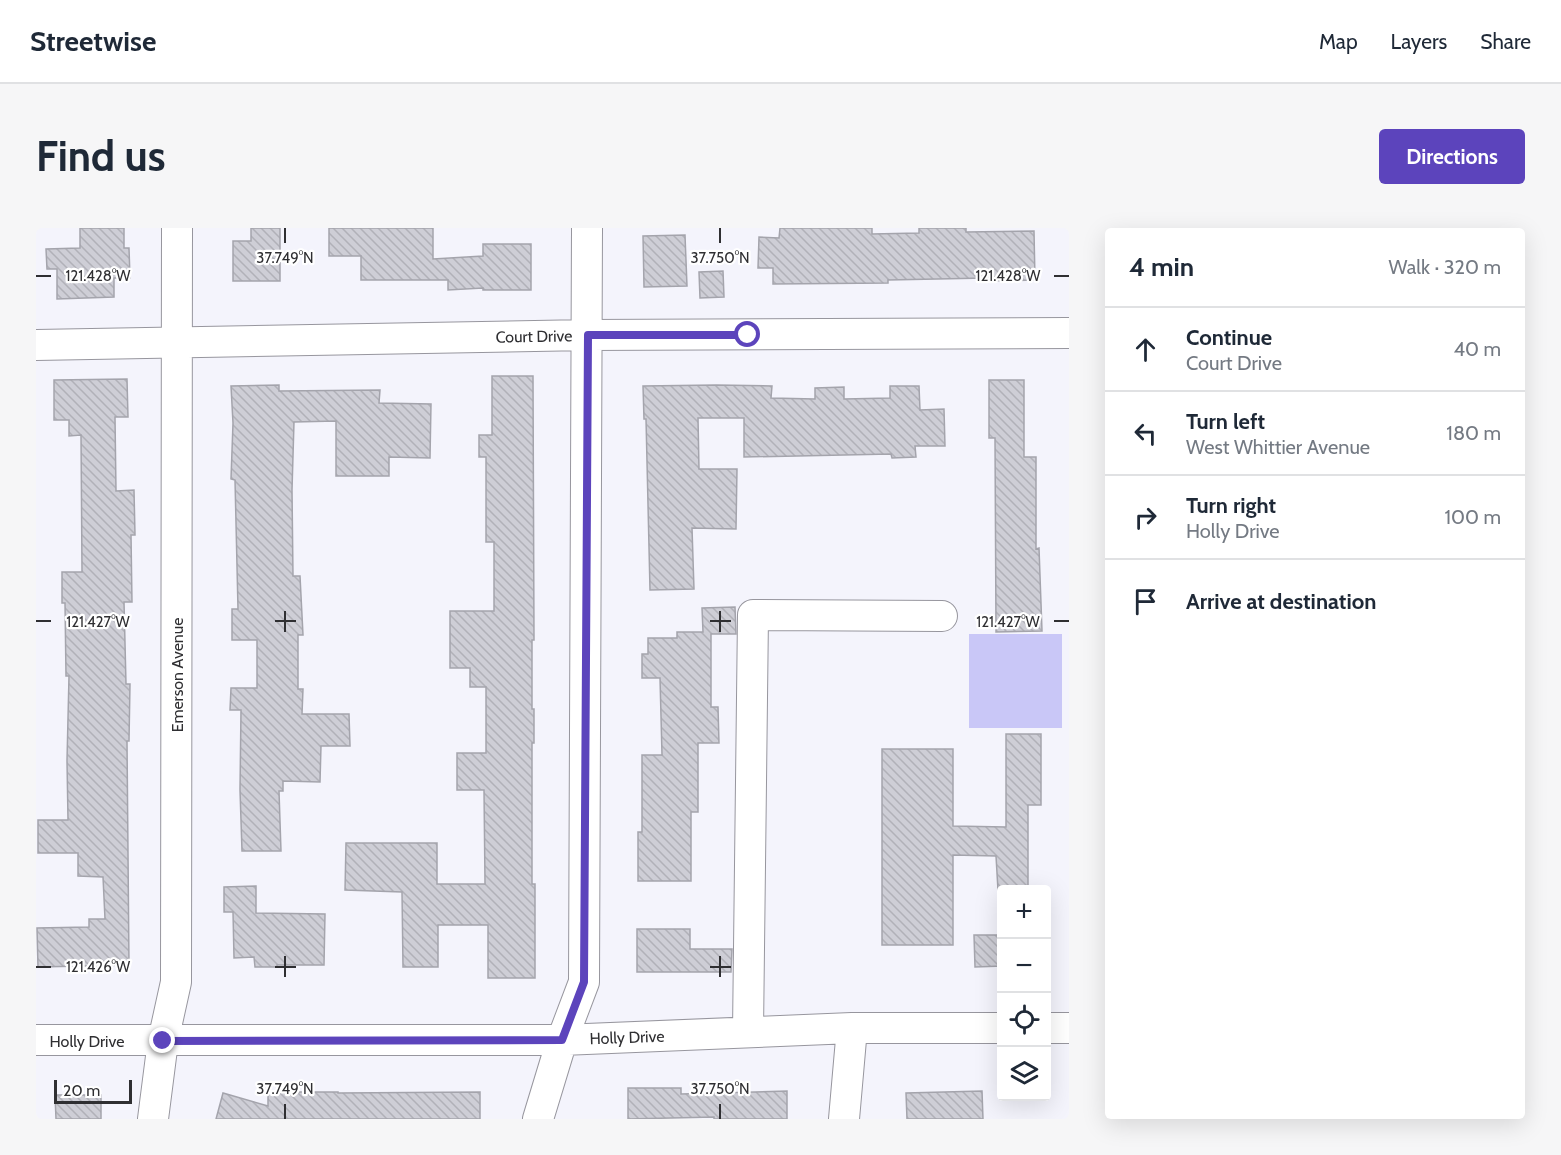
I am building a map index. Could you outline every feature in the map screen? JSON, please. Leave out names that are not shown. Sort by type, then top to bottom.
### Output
[{"type":"street","name":"Emerson Avenue","points":[[153,1119],[163,1041],[176,982],[177,228]]},
{"type":"street","points":[[538,1119],[562,1040],[584,982],[587,228]]},
{"type":"street","name":"Court Drive","points":[[36,345],[588,335],[1069,333]]},
{"type":"street","points":[[748,1032],[753,615],[942,616]]},
{"type":"street","points":[[844,1119],[852,1028]]},
{"type":"street","name":"Holly Drive","points":[[36,1040],[562,1040],[852,1028],[997,1028]]},
{"type":"street","points":[[1051,1028],[1069,1028]]},
{"type":"shaded area","points":[[969,634],[1062,634],[1062,728],[969,728]]},
{"type":"building","points":[[80,228],[124,228],[124,248],[129,248],[130,278],[114,278],[114,297],[57,299],[57,269],[47,269],[46,249],[80,248]]},
{"type":"building","points":[[251,228],[280,228],[280,281],[233,281],[233,241],[251,241]]},
{"type":"building","points":[[329,228],[433,228],[433,259],[483,256],[483,244],[531,244],[531,290],[483,290],[483,288],[448,290],[448,280],[361,280],[361,256],[329,256]]},
{"type":"building","points":[[780,228],[872,228],[872,234],[919,233],[919,228],[966,228],[966,232],[1034,231],[1035,280],[986,281],[986,278],[888,280],[888,283],[773,284],[773,268],[758,268],[759,237],[779,238]]},
{"type":"building","points":[[685,235],[687,286],[644,287],[643,236]]},
{"type":"building","points":[[723,271],[724,297],[700,298],[699,272]]},
{"type":"building","points":[[492,376],[533,376],[532,884],[535,884],[535,978],[488,978],[488,925],[438,925],[438,967],[403,967],[402,892],[345,890],[346,843],[437,843],[437,884],[485,884],[484,790],[457,790],[457,753],[486,753],[486,687],[470,687],[470,668],[450,668],[450,611],[494,611],[494,542],[486,542],[486,457],[479,457],[479,435],[492,435]]},
{"type":"building","points":[[127,379],[128,417],[115,417],[116,491],[134,490],[135,535],[131,535],[132,602],[124,602],[126,684],[130,684],[129,741],[127,741],[129,965],[38,967],[37,928],[89,927],[89,919],[105,919],[103,877],[78,876],[78,853],[38,853],[38,820],[68,820],[69,676],[66,676],[65,603],[62,603],[62,572],[82,572],[81,435],[69,436],[69,420],[54,420],[54,380]]},
{"type":"building","points":[[989,380],[1024,380],[1024,457],[1036,457],[1036,549],[1039,548],[1042,631],[996,632],[995,438],[989,438]]},
{"type":"building","points":[[279,385],[279,391],[380,390],[379,403],[431,404],[430,458],[389,457],[389,476],[336,476],[336,421],[294,422],[293,576],[300,576],[303,635],[298,635],[298,689],[303,689],[302,714],[349,714],[350,746],[321,746],[320,782],[283,781],[283,791],[279,791],[281,851],[242,851],[241,710],[230,710],[231,688],[257,688],[257,640],[232,640],[232,609],[238,609],[235,480],[231,479],[233,423],[231,386]]},
{"type":"building","points":[[643,386],[772,386],[771,398],[815,399],[815,388],[844,387],[844,399],[890,398],[890,386],[919,386],[920,410],[944,409],[945,446],[915,446],[916,457],[892,458],[891,454],[744,457],[744,418],[698,418],[699,469],[737,469],[736,529],[692,528],[694,589],[650,590],[646,419],[644,419]]},
{"type":"building","points":[[735,607],[736,634],[711,634],[711,707],[718,707],[719,743],[698,743],[698,812],[691,812],[691,881],[638,881],[638,832],[642,832],[642,755],[662,755],[660,678],[642,678],[642,654],[648,654],[648,638],[677,638],[677,632],[703,632],[702,608]]},
{"type":"building","points":[[1006,734],[1041,734],[1041,805],[1028,805],[1028,885],[998,885],[996,856],[953,855],[953,945],[882,945],[882,749],[953,749],[953,826],[1006,827]]},
{"type":"building","points":[[256,886],[256,913],[325,914],[324,965],[255,967],[254,957],[234,958],[233,912],[224,912],[224,887]]},
{"type":"building","points":[[637,929],[690,929],[690,949],[732,949],[731,972],[637,972]]},
{"type":"building","points":[[974,935],[997,935],[997,966],[975,967]]},
{"type":"building","points":[[628,1088],[681,1088],[681,1094],[787,1091],[787,1119],[714,1119],[714,1117],[628,1119]]},
{"type":"building","points":[[982,1091],[983,1119],[907,1119],[906,1093]]},
{"type":"building","points":[[268,1092],[480,1092],[480,1119],[216,1119],[223,1093],[268,1106]]},
{"type":"building","points":[[55,1095],[101,1095],[101,1119],[56,1119]]},
{"type":"route","points":[[163,1041],[562,1040],[584,982],[588,335],[748,335]]}]
